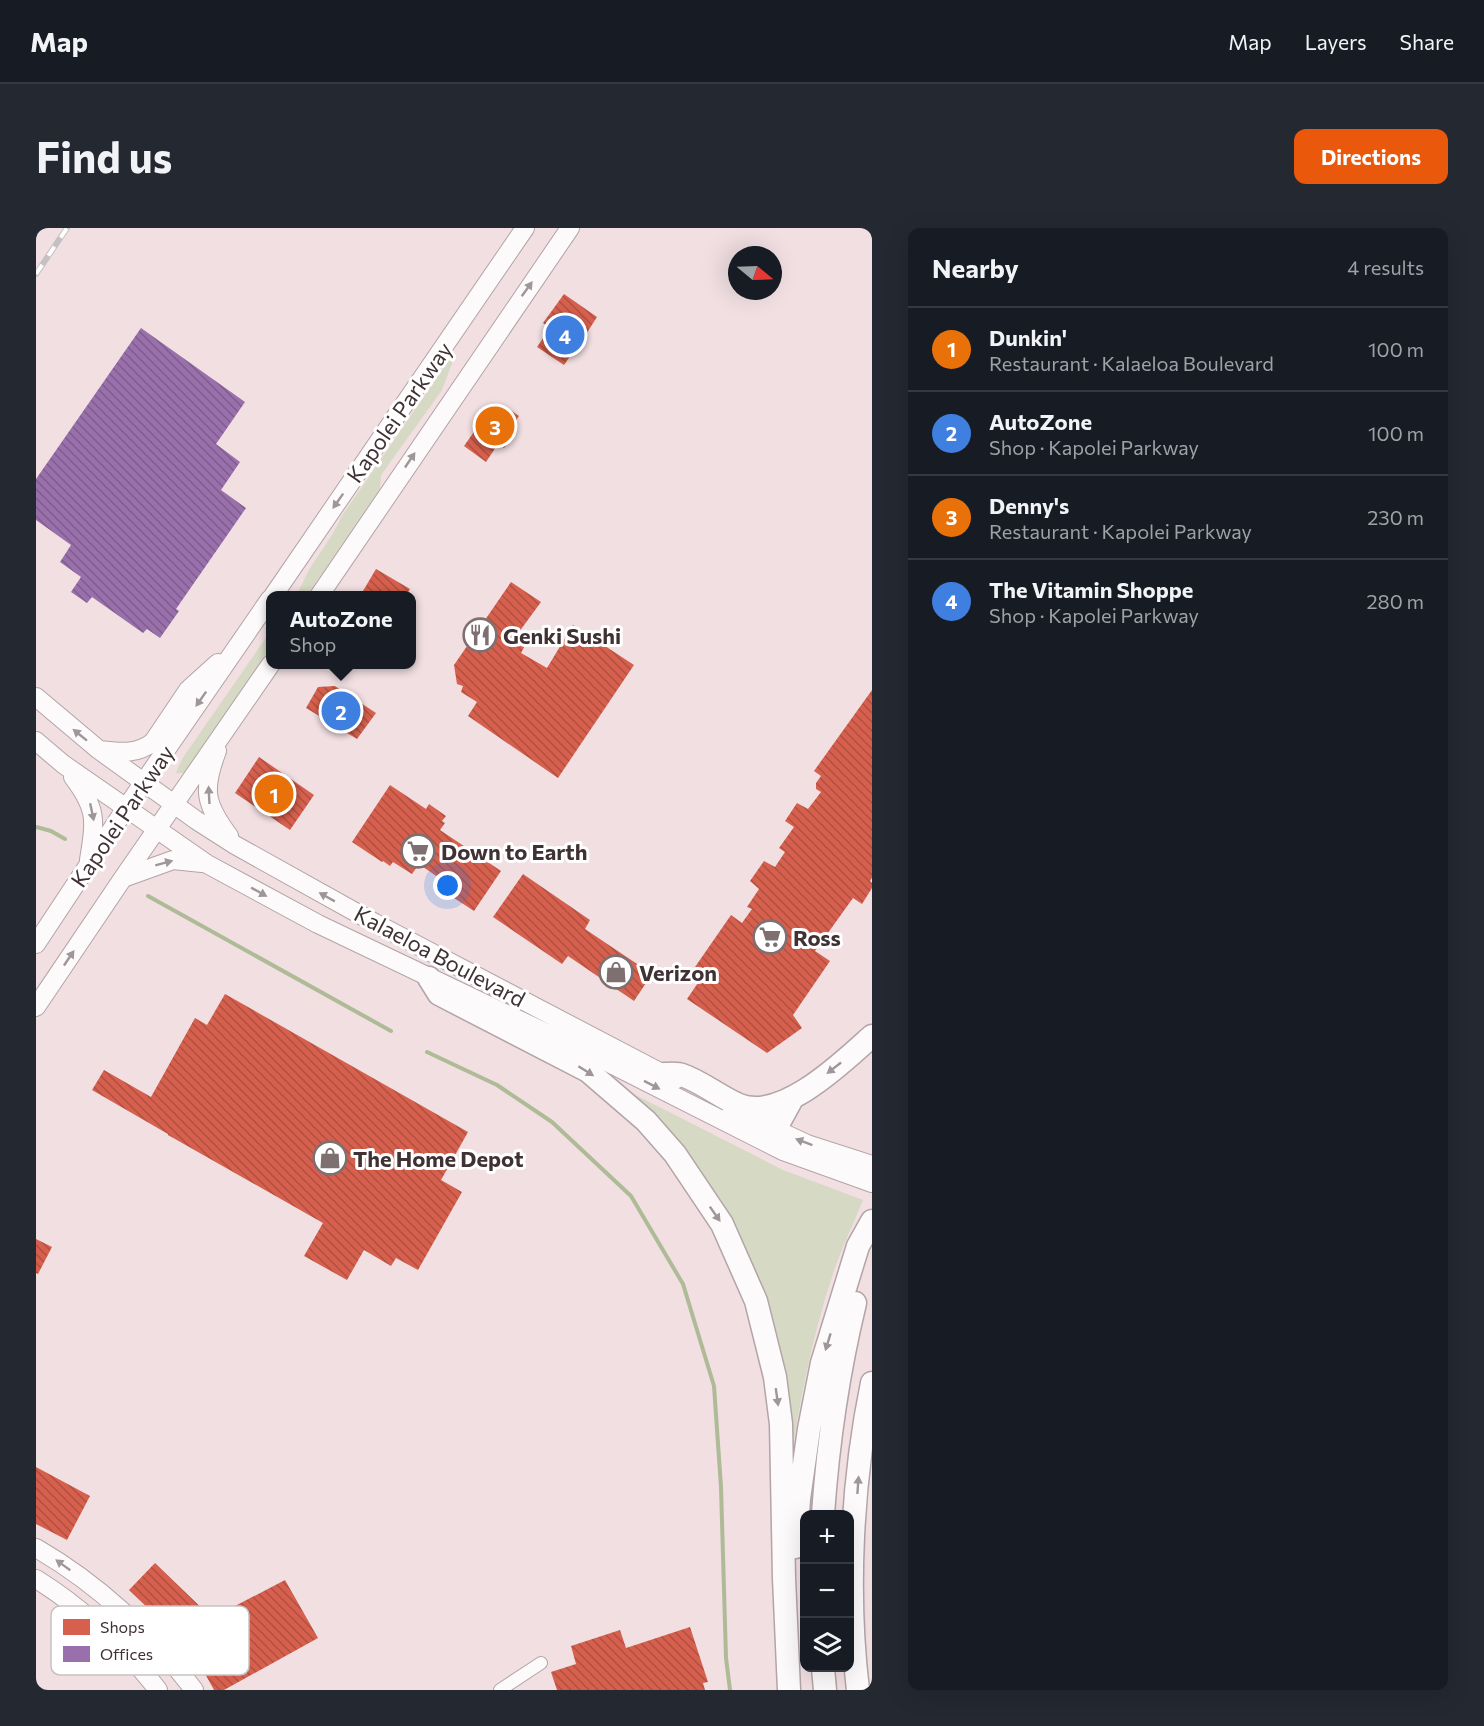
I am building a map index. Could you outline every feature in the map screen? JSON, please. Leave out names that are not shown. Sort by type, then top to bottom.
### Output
[{"type":"highway","points":[[429,978],[439,994],[594,1076],[645,1121],[675,1154],[722,1224],[756,1301],[774,1377],[781,1424],[789,1688]]},
{"type":"highway","points":[[664,1074],[681,1074],[741,1106],[758,1108],[772,1106],[792,1097],[836,1068],[872,1036]]},
{"type":"highway","points":[[776,1131],[792,1097]]},
{"type":"highway","points":[[789,1688],[799,1499],[809,1429],[822,1363],[858,1246],[872,1221]]},
{"type":"highway","points":[[823,1510],[830,1433],[841,1363],[872,1238]]},
{"type":"highway","points":[[858,1690],[851,1577],[859,1471],[872,1383]]},
{"type":"highway","points":[[823,1672],[825,1690]]},
{"type":"main road","name":"Kapolei Parkway","points":[[276,591],[525,228]]},
{"type":"main road","name":"Kapolei Parkway","points":[[322,591],[570,228]]},
{"type":"main road","name":"Kapolei Parkway","points":[[36,944],[42,930],[88,868],[126,808],[266,605]]},
{"type":"main road","points":[[99,750],[129,752],[153,742],[188,690],[242,641]]},
{"type":"main road","name":"Kapolei Parkway","points":[[36,1007],[268,669]]},
{"type":"main road","name":"Kalaeloa Boulevard","points":[[36,697],[99,750],[235,845],[375,923],[664,1074],[776,1131],[861,1168],[872,1183]]},
{"type":"main road","points":[[226,729],[212,765],[208,800],[213,814],[235,845]]},
{"type":"main road","name":"Kalaeloa Boulevard","points":[[36,741],[63,764],[207,864],[318,924],[603,1060],[783,1151],[861,1168]]},
{"type":"main road","points":[[63,764],[85,792],[91,805],[94,826],[88,868]]},
{"type":"main road","points":[[123,878],[173,860],[207,864]]},
{"type":"main road","points":[[36,1548],[70,1570],[116,1606]]},
{"type":"main road","points":[[36,1579],[73,1606]]},
{"type":"main road","points":[[145,1675],[158,1690]]},
{"type":"main road","points":[[182,1675],[194,1690]]},
{"type":"street","points":[[500,1690],[541,1663]]},
{"type":"green space","points":[[451,357],[454,358],[442,390],[381,475],[380,489],[310,591],[299,591],[342,516]]},
{"type":"green space","points":[[266,638],[266,654],[185,773],[176,773],[182,759]]},
{"type":"green space","points":[[612,1083],[783,1170],[863,1200],[835,1267],[818,1325],[801,1398],[789,1471],[752,1282]]},
{"type":"building: Shops","points":[[564,294],[597,317],[564,365],[537,347],[550,328],[543,323]]},
{"type":"building: Shops","points":[[506,407],[519,416],[505,436],[510,440],[504,448],[498,444],[486,462],[464,446],[490,409]]},
{"type":"building: Shops","points":[[376,569],[410,589],[409,591],[363,591]]},
{"type":"building: Shops","points":[[511,582],[541,602],[519,632],[529,638],[521,653],[547,668],[573,625],[634,665],[558,778],[468,716],[477,702],[461,692],[463,686],[457,684],[454,665]]},
{"type":"building: Shops","points":[[335,686],[376,713],[357,739],[306,708],[318,687]]},
{"type":"building: Shops","name":"Ross","points":[[872,690],[872,878],[870,881],[872,888],[862,904],[853,898],[815,951],[830,961],[793,1015],[802,1028],[767,1053],[687,999],[704,974],[695,967],[731,915],[742,923],[752,909],[747,907],[759,889],[750,881],[764,861],[775,867],[785,852],[779,848],[794,827],[785,821],[797,803],[808,809],[821,792],[816,789],[816,783],[821,776],[814,771]]},
{"type":"building: Shops","points":[[259,757],[314,795],[290,830],[235,793]]},
{"type":"building: Shops","name":"Down to Earth","points":[[390,785],[426,809],[429,804],[446,816],[442,821],[445,823],[440,830],[501,871],[474,911],[448,894],[452,887],[419,864],[412,874],[393,862],[390,866],[382,862],[352,842]]},
{"type":"building: Shops","points":[[523,874],[590,920],[585,929],[652,974],[634,1001],[568,956],[562,964],[493,917]]},
{"type":"building: Shops","name":"The Home Depot","points":[[225,994],[468,1132],[441,1180],[462,1192],[418,1270],[396,1258],[391,1266],[364,1250],[347,1280],[304,1256],[323,1223],[92,1090],[104,1070],[151,1097],[195,1018],[207,1025]]},
{"type":"building: Shops","points":[[36,1239],[52,1247],[38,1274],[36,1273]]},
{"type":"building: Shops","points":[[36,1467],[90,1496],[67,1540],[36,1524]]},
{"type":"building: Shops","points":[[155,1563],[200,1606],[146,1606],[129,1590]]},
{"type":"building: Shops","points":[[285,1580],[318,1638],[224,1690],[214,1690],[206,1675],[249,1675],[249,1606],[235,1606]]},
{"type":"building: Shops","points":[[690,1627],[708,1682],[703,1683],[705,1690],[557,1690],[551,1672],[576,1664],[571,1646],[620,1630],[626,1648]]},
{"type":"building: Offices","points":[[141,328],[245,402],[216,444],[240,462],[221,490],[246,508],[176,609],[179,611],[160,638],[147,629],[143,633],[92,597],[87,603],[71,592],[81,577],[60,562],[71,545],[36,520],[36,479]]},
{"type":"waterway","points":[[36,827],[51,831],[65,839]]},
{"type":"waterway","points":[[148,896],[391,1031]]},
{"type":"waterway","points":[[427,1052],[497,1085],[552,1122],[631,1196],[683,1284],[714,1386],[721,1487],[726,1658],[730,1690]]},
{"type":"railway","points":[[36,274],[67,228]]},
{"type":"place","name":"The Vitamin Shoppe","points":[[565,335]]},
{"type":"place","name":"Denny's","points":[[495,426]]},
{"type":"place","name":"Genki Sushi","points":[[480,635]]},
{"type":"place","name":"AutoZone","points":[[341,711]]},
{"type":"place","name":"Dunkin'","points":[[274,794]]},
{"type":"place","name":"Down to Earth","points":[[418,851]]},
{"type":"place","name":"Ross","points":[[770,937]]},
{"type":"place","name":"Verizon","points":[[616,972]]},
{"type":"place","name":"The Home Depot","points":[[330,1158]]}]
